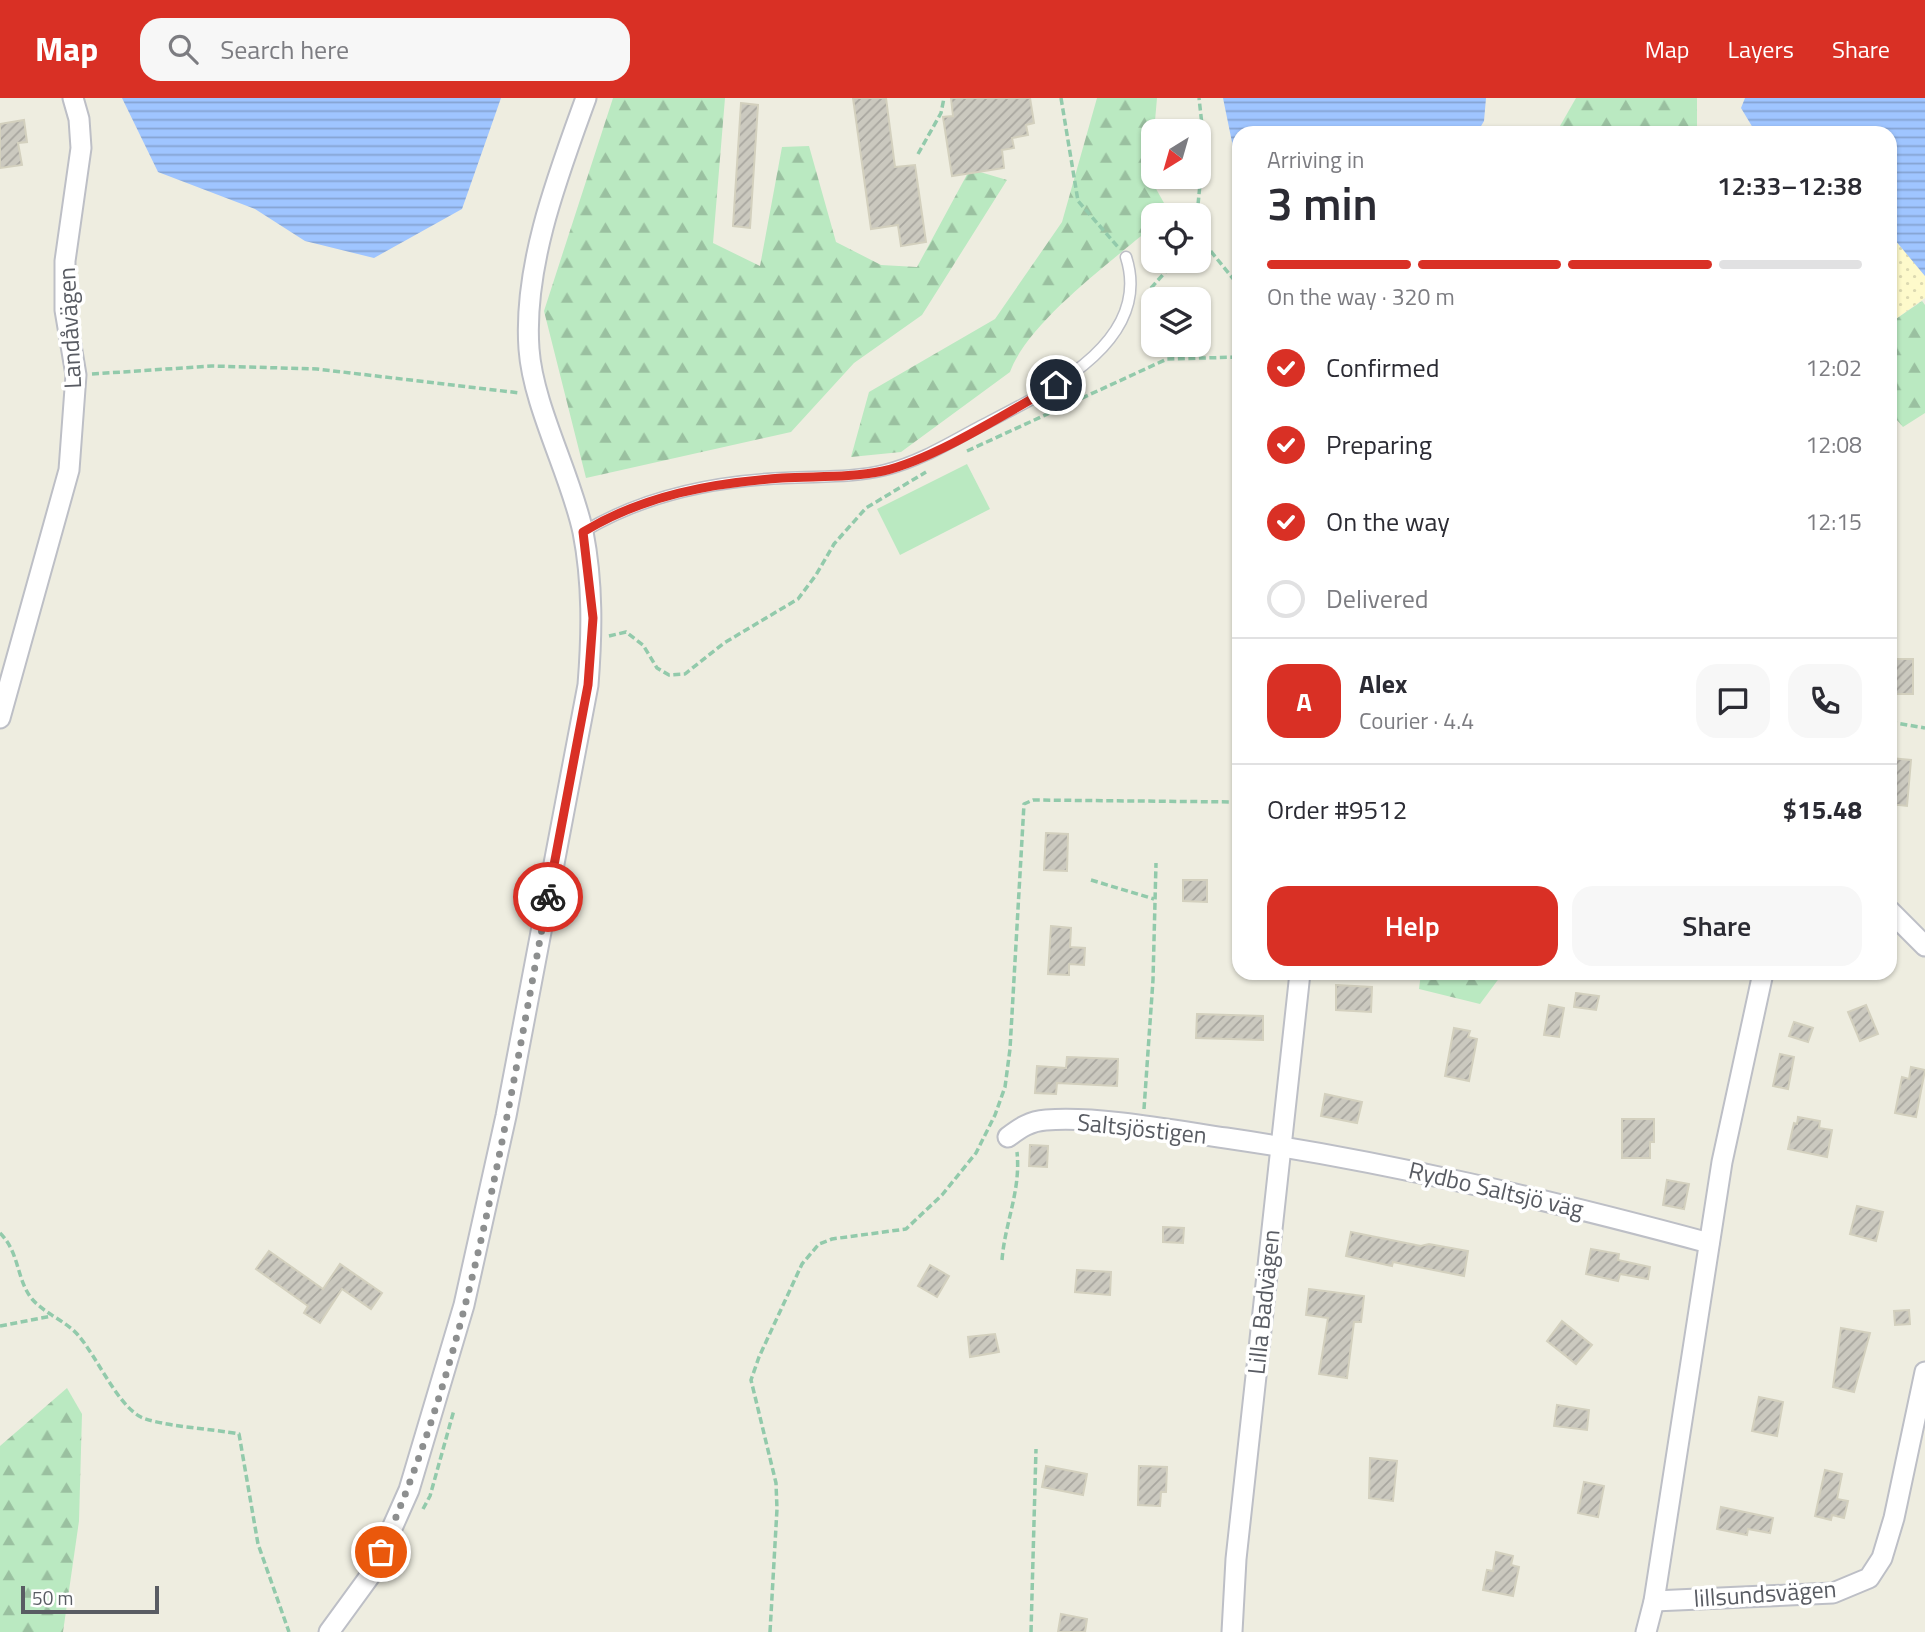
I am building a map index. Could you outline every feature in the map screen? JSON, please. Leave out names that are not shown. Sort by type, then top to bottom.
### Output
[{"type":"street","name":"Landåvägen","points":[[0,718],[69,470],[76,375],[65,310],[65,261],[81,148],[79,120],[73,98]]},
{"type":"street","points":[[329,1632],[372,1573],[409,1490],[464,1305],[508,1103],[588,685],[593,618],[583,532],[540,395],[529,350],[532,290],[541,230],[586,98]]},
{"type":"street","points":[[1897,918],[1925,946]]},
{"type":"street","name":"Lilla Badvägen","points":[[1232,1632],[1236,1559],[1299,980]]},
{"type":"street","points":[[1646,1632],[1654,1601],[1722,1163],[1761,980]]},
{"type":"street","name":"Saltsjöstigen","points":[[1012,1134],[1025,1125],[1046,1120],[1143,1126],[1281,1146]]},
{"type":"street","name":"Rydbo Saltsjö väg","points":[[1281,1146],[1333,1154],[1546,1199],[1709,1243]]},
{"type":"street","name":"lillsundsvägen","points":[[1654,1601],[1833,1594],[1868,1578],[1882,1558],[1894,1518],[1925,1372]]},
{"type":"lane","points":[[583,532],[613,514],[663,495],[781,478],[858,475],[903,465],[1007,413],[1079,370],[1106,343],[1124,316],[1130,281],[1126,257]]},
{"type":"path","points":[[918,154],[940,113],[944,98]]},
{"type":"path","points":[[1061,98],[1078,201],[1126,257]]},
{"type":"path","points":[[1198,203],[1204,143],[1199,98]]},
{"type":"path","points":[[1211,251],[1232,277]]},
{"type":"path","points":[[1124,316],[1164,273]]},
{"type":"path","points":[[959,456],[1167,359],[1232,357]]},
{"type":"path","points":[[76,375],[212,366],[317,369],[540,395]]},
{"type":"path","points":[[606,640],[611,634],[626,632],[643,645],[657,668],[669,675],[685,674],[724,643],[798,599],[816,576],[834,544],[866,508],[901,485],[936,467]]},
{"type":"path","points":[[1897,723],[1925,728]]},
{"type":"path","points":[[770,1632],[776,1483],[751,1380],[803,1264],[819,1244],[832,1239],[906,1229],[942,1195],[976,1153],[995,1115],[1005,1087],[1010,1049],[1024,804],[1033,800],[1232,802]]},
{"type":"path","points":[[1143,1126],[1153,980],[1156,863]]},
{"type":"path","points":[[1091,880],[1154,899]]},
{"type":"path","points":[[1002,1260],[1004,1233],[1020,1176],[1012,1134]]},
{"type":"path","points":[[0,1233],[8,1241],[21,1268],[23,1284],[32,1298],[75,1332],[138,1416],[156,1423],[239,1434],[258,1544],[289,1632]]},
{"type":"path","points":[[0,1326],[52,1316]]},
{"type":"path","points":[[418,1518],[430,1496],[457,1400]]},
{"type":"path","points":[[1031,1632],[1036,1449]]},
{"type":"green space","points":[[613,98],[725,98],[713,243],[760,266],[782,147],[809,146],[836,242],[881,265],[917,267],[970,169],[1007,180],[922,315],[854,363],[791,432],[586,478],[544,311]]},
{"type":"green space","points":[[1097,98],[1157,98],[1155,119],[1141,119],[1141,189],[1156,189],[1164,203],[1141,203],[1141,236],[1052,313],[1034,333],[1010,372],[901,452],[851,457],[869,392],[995,319],[1062,222]]},
{"type":"green space","points":[[1576,98],[1697,98],[1697,126],[1560,126]]},
{"type":"green space","points":[[1922,301],[1925,305],[1925,413],[1903,427],[1897,420],[1897,318]]},
{"type":"green space","points":[[967,464],[990,509],[900,555],[877,509]]},
{"type":"green space","points":[[1420,980],[1498,980],[1480,1004],[1419,989]]},
{"type":"green space","points":[[67,1388],[82,1414],[79,1521],[63,1632],[0,1632],[0,1446]]},
{"type":"sand","points":[[1897,242],[1925,276],[1925,298],[1897,318]]},
{"type":"water","points":[[122,98],[501,98],[462,209],[374,258],[305,241],[255,209],[158,172]]},
{"type":"water","points":[[1223,98],[1486,98],[1481,126],[1232,126],[1232,142]]},
{"type":"water","points":[[1745,98],[1925,98],[1925,276],[1897,242],[1897,126],[1752,126],[1741,108]]},
{"type":"building","points":[[853,98],[886,98],[895,167],[915,165],[926,242],[901,246],[898,225],[871,229]]},
{"type":"building","points":[[951,98],[1030,98],[1034,123],[1026,125],[1028,135],[1012,138],[1014,148],[1002,150],[1004,168],[952,176],[943,117],[953,116]]},
{"type":"building","points":[[741,103],[758,105],[750,228],[733,226]]},
{"type":"building","points":[[24,120],[27,142],[18,143],[22,165],[0,168],[0,124]]},
{"type":"building","points":[[1897,659],[1913,659],[1913,694],[1897,694]]},
{"type":"building","points":[[1897,759],[1911,760],[1907,806],[1897,805]]},
{"type":"building","points":[[1046,833],[1068,834],[1067,871],[1044,870]]},
{"type":"building","points":[[1183,880],[1207,880],[1207,902],[1183,901]]},
{"type":"building","points":[[1051,926],[1071,928],[1070,947],[1085,948],[1084,965],[1069,964],[1069,975],[1048,974]]},
{"type":"building","points":[[1336,985],[1372,987],[1371,1012],[1336,1010]]},
{"type":"building","points":[[1576,993],[1599,996],[1596,1010],[1574,1007]]},
{"type":"building","points":[[1549,1005],[1564,1008],[1559,1037],[1544,1035]]},
{"type":"building","points":[[1866,1005],[1878,1034],[1860,1041],[1848,1012]]},
{"type":"building","points":[[1197,1014],[1263,1016],[1263,1040],[1196,1038]]},
{"type":"building","points":[[1794,1022],[1813,1028],[1808,1042],[1789,1036]]},
{"type":"building","points":[[1454,1028],[1470,1031],[1468,1037],[1477,1039],[1469,1081],[1445,1076]]},
{"type":"building","points":[[1780,1054],[1794,1057],[1788,1089],[1773,1086]]},
{"type":"building","points":[[1067,1057],[1118,1059],[1117,1086],[1057,1083],[1056,1094],[1035,1093],[1037,1066],[1066,1068]]},
{"type":"building","points":[[1911,1067],[1925,1070],[1916,1117],[1895,1113],[1902,1077],[1909,1079]]},
{"type":"building","points":[[1325,1094],[1362,1102],[1357,1123],[1321,1116]]},
{"type":"building","points":[[1798,1117],[1820,1121],[1819,1128],[1832,1130],[1827,1157],[1788,1149]]},
{"type":"building","points":[[1622,1119],[1654,1119],[1654,1142],[1650,1142],[1650,1158],[1622,1158]]},
{"type":"building","points":[[1030,1145],[1048,1146],[1047,1167],[1029,1166]]},
{"type":"building","points":[[1667,1180],[1689,1184],[1684,1209],[1663,1205]]},
{"type":"building","points":[[1857,1206],[1883,1212],[1876,1241],[1850,1234]]},
{"type":"building","points":[[1163,1227],[1184,1228],[1183,1243],[1163,1242]]},
{"type":"building","points":[[1351,1232],[1421,1246],[1429,1244],[1468,1251],[1464,1276],[1393,1262],[1392,1266],[1346,1256]]},
{"type":"building","points":[[1591,1249],[1619,1254],[1618,1260],[1650,1267],[1648,1279],[1620,1274],[1618,1281],[1586,1274]]},
{"type":"building","points":[[269,1251],[323,1289],[340,1264],[382,1293],[371,1309],[342,1289],[320,1323],[304,1313],[308,1306],[256,1269]]},
{"type":"building","points":[[930,1265],[949,1276],[937,1297],[918,1286]]},
{"type":"building","points":[[1077,1270],[1111,1272],[1110,1295],[1075,1292]]},
{"type":"building","points":[[1309,1289],[1364,1296],[1361,1322],[1354,1322],[1347,1378],[1319,1374],[1328,1318],[1306,1315]]},
{"type":"building","points":[[1909,1310],[1910,1324],[1895,1325],[1894,1311]]},
{"type":"building","points":[[1562,1321],[1592,1345],[1576,1364],[1547,1341]]},
{"type":"building","points":[[1841,1328],[1870,1333],[1854,1392],[1833,1387]]},
{"type":"building","points":[[995,1334],[999,1352],[970,1357],[968,1337]]},
{"type":"building","points":[[1759,1397],[1783,1402],[1777,1436],[1752,1431]]},
{"type":"building","points":[[1557,1405],[1589,1410],[1587,1430],[1554,1426]]},
{"type":"building","points":[[1370,1458],[1397,1461],[1393,1501],[1369,1498]]},
{"type":"building","points":[[1046,1466],[1087,1474],[1083,1495],[1042,1487]]},
{"type":"building","points":[[1139,1466],[1167,1467],[1166,1492],[1161,1492],[1160,1506],[1138,1505]]},
{"type":"building","points":[[1825,1470],[1842,1474],[1837,1499],[1848,1501],[1844,1518],[1832,1515],[1831,1520],[1815,1516]]},
{"type":"building","points":[[1584,1482],[1604,1486],[1598,1517],[1578,1513]]},
{"type":"building","points":[[1721,1507],[1773,1518],[1770,1533],[1748,1529],[1747,1535],[1717,1529]]},
{"type":"building","points":[[1496,1552],[1513,1556],[1511,1565],[1519,1567],[1513,1596],[1483,1590],[1487,1570],[1493,1571]]},
{"type":"building","points":[[1061,1614],[1087,1619],[1085,1632],[1058,1632]]},
{"type":"way so far","points":[[381,1552],[409,1490],[464,1305],[506,1116],[548,897]]},
{"type":"route","points":[[548,897],[588,685],[593,618],[583,532],[613,514],[663,495],[781,478],[858,475],[903,465],[1007,413],[1056,385]]}]
